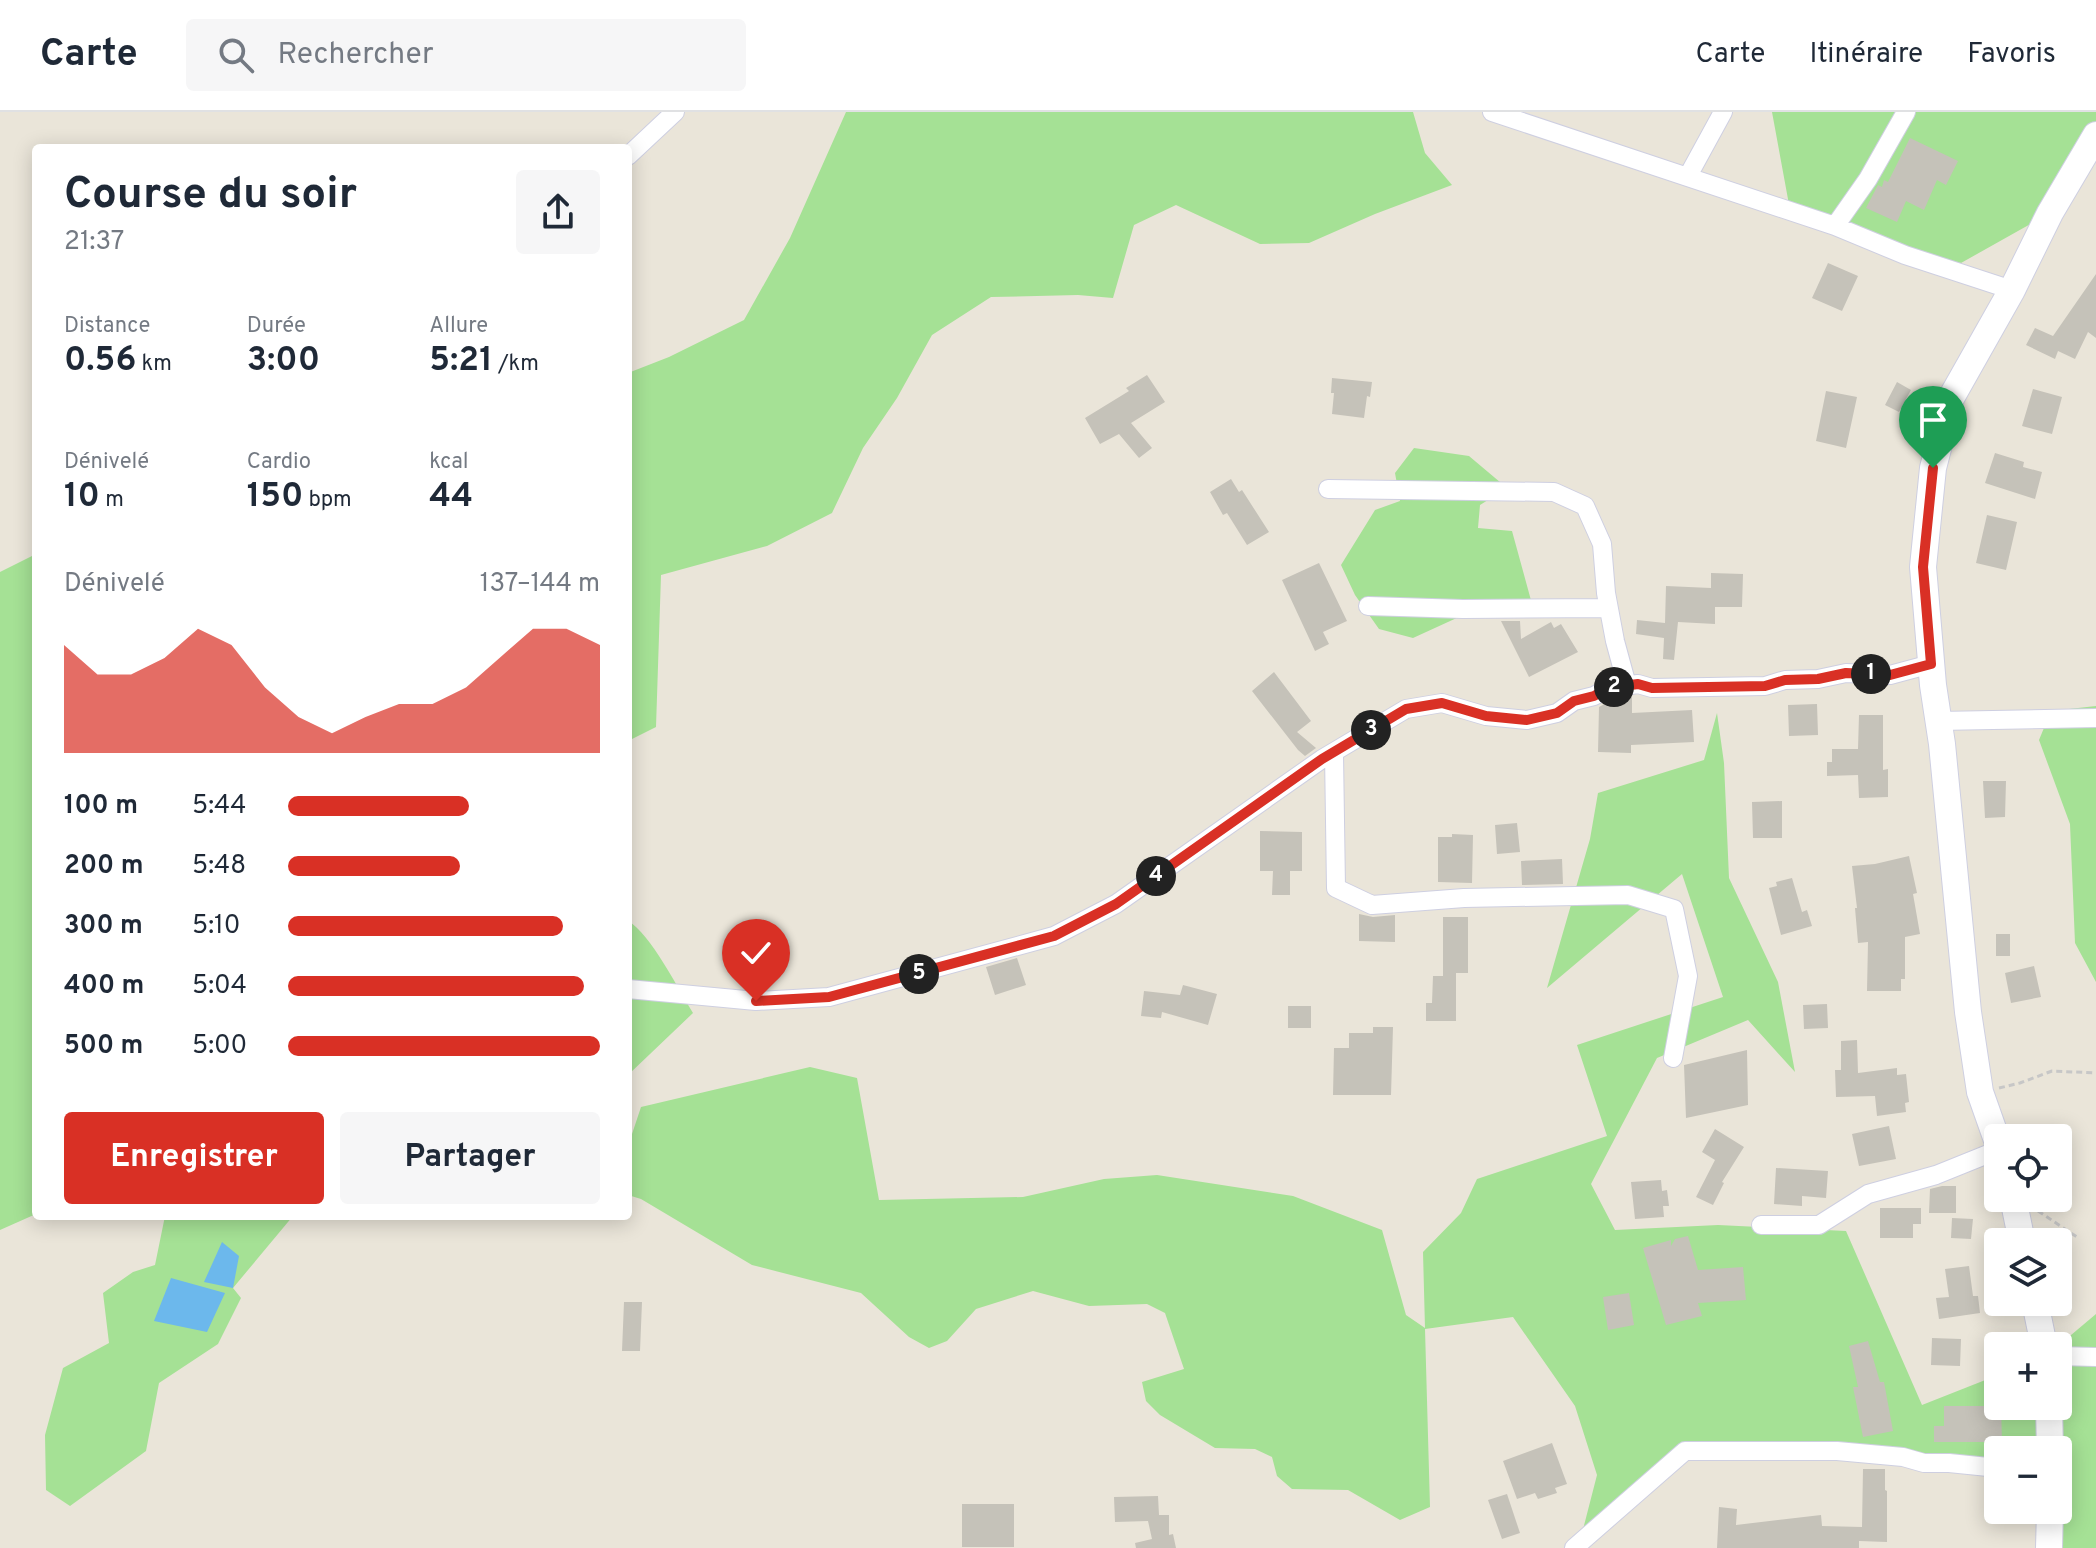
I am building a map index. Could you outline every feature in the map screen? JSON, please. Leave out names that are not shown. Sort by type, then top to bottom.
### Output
[{"type":"main road","points":[[1991,1124],[1980,1092],[1968,1012],[1931,664],[1923,567],[1933,468],[1951,398],[2012,290],[2050,213],[2096,135]]},
{"type":"main road","points":[[2049,1548],[2050,1524]]},
{"type":"street","points":[[632,152],[675,112]]},
{"type":"street","points":[[1492,112],[1549,122],[1688,176],[1835,226],[1905,255],[2012,290]]},
{"type":"street","points":[[1688,176],[1723,112]]},
{"type":"street","points":[[1835,226],[1868,179],[1906,112]]},
{"type":"street","points":[[1328,489],[1554,492],[1585,506],[1602,544],[1609,608],[1627,685]]},
{"type":"street","points":[[1368,606],[1609,608]]},
{"type":"street","points":[[632,989],[756,1001],[829,997],[1054,936],[1116,904],[1334,753],[1406,709],[1442,703],[1486,716],[1527,720],[1557,713],[1574,701],[1594,696],[1608,688],[1627,685],[1652,688],[1765,686],[1785,680],[1818,679],[1846,673],[1890,675],[1931,664]]},
{"type":"street","points":[[1938,721],[2096,718]]},
{"type":"street","points":[[1334,753],[1336,888],[1372,905],[1464,898],[1628,895],[1674,909],[1688,976],[1673,1058]]},
{"type":"street","points":[[1761,1225],[1819,1225],[1868,1194],[1936,1175],[1984,1156]]},
{"type":"street","points":[[2072,1356],[2096,1357]]},
{"type":"street","points":[[1574,1548],[1685,1451],[1837,1451],[1903,1457],[1924,1463],[1984,1467]]},
{"type":"path","points":[[1980,1092],[2020,1083],[2052,1071],[2096,1073]]},
{"type":"path","points":[[2037,1212],[2077,1237]]},
{"type":"green space","points":[[846,112],[1413,112],[1425,153],[1452,185],[1309,243],[1260,244],[1176,205],[1134,225],[1113,298],[1078,295],[991,297],[932,335],[897,398],[863,448],[832,513],[767,546],[661,575],[656,727],[632,739],[632,371],[744,320],[790,238]]},
{"type":"green space","points":[[1772,112],[2096,112],[2096,135],[2050,213],[1961,263],[1906,258],[1790,210]]},
{"type":"green space","points":[[1414,448],[1469,456],[1507,488],[1480,505],[1478,528],[1512,531],[1532,604],[1472,611],[1413,638],[1379,629],[1355,595],[1341,565],[1375,510],[1400,501],[1395,473]]},
{"type":"green space","points":[[32,556],[32,1216],[0,1230],[0,572]]},
{"type":"green space","points":[[2096,706],[2096,982],[2075,943],[2070,824],[2039,740],[2051,711]]},
{"type":"green space","points":[[1717,713],[1724,763],[1729,878],[1778,982],[1795,1072],[1748,1020],[1657,1058],[1591,1184],[1615,1230],[1718,1225],[1846,1231],[1922,1405],[1984,1381],[1984,1420],[2072,1420],[2072,1334],[2096,1314],[2096,1548],[2049,1548],[2055,1524],[2072,1524],[2072,1436],[1984,1436],[1984,1467],[1686,1451],[1579,1545],[1597,1475],[1575,1406],[1513,1317],[1425,1329],[1430,1507],[1400,1520],[1348,1490],[1292,1489],[1277,1476],[1272,1457],[1255,1449],[1215,1448],[1160,1415],[1146,1401],[1142,1382],[1184,1369],[1165,1313],[1147,1304],[1089,1306],[1033,1291],[976,1309],[947,1341],[929,1348],[909,1337],[861,1293],[752,1265],[632,1196],[632,1134],[641,1107],[810,1067],[857,1078],[879,1200],[1023,1197],[1104,1179],[1157,1175],[1293,1196],[1382,1230],[1406,1315],[1425,1328],[1423,1252],[1461,1213],[1477,1179],[1607,1136],[1577,1045],[1723,997],[1682,874],[1547,988],[1590,839],[1598,793],[1704,760]]},
{"type":"green space","points":[[632,924],[655,949],[693,1013],[632,1071]]},
{"type":"green space","points":[[164,1220],[290,1220],[233,1288],[241,1298],[218,1344],[159,1383],[146,1451],[70,1506],[46,1490],[45,1435],[63,1368],[109,1343],[103,1293],[133,1272],[155,1265]]},
{"type":"water","points":[[222,1242],[239,1256],[233,1288],[204,1282]]},
{"type":"water","points":[[171,1278],[225,1293],[207,1332],[154,1321]]},
{"type":"building","points":[[1910,138],[1958,161],[1946,185],[1937,180],[1924,210],[1906,201],[1897,222],[1866,208],[1878,185],[1882,187],[1884,180],[1888,182]]},
{"type":"building","points":[[1828,263],[1858,276],[1842,311],[1812,298]]},
{"type":"building","points":[[2096,274],[2096,338],[2088,332],[2075,359],[2058,351],[2055,359],[2026,345],[2035,328],[2053,336]]},
{"type":"building","points":[[1147,375],[1165,402],[1131,423],[1152,448],[1139,458],[1119,434],[1100,444],[1085,418],[1129,391],[1126,388]]},
{"type":"building","points":[[1332,378],[1372,382],[1364,418],[1332,414]]},
{"type":"building","points":[[1897,382],[1911,390],[1899,412],[1885,405]]},
{"type":"building","points":[[2033,389],[2062,397],[2052,434],[2022,426]]},
{"type":"building","points":[[1826,391],[1857,397],[1846,448],[1816,441]]},
{"type":"building","points":[[1995,453],[2024,462],[2023,467],[2042,472],[2035,499],[1985,483]]},
{"type":"building","points":[[1231,479],[1239,492],[1242,490],[1269,532],[1247,545],[1227,513],[1223,515],[1210,492]]},
{"type":"building","points":[[1987,515],[2017,522],[2006,570],[1976,563]]},
{"type":"building","points":[[1319,563],[1347,621],[1323,632],[1329,644],[1315,651],[1282,580]]},
{"type":"building","points":[[1711,573],[1743,574],[1742,607],[1715,607],[1715,624],[1678,622],[1674,660],[1663,659],[1664,638],[1636,634],[1637,620],[1665,623],[1666,586],[1711,588]]},
{"type":"building","points":[[1501,621],[1520,621],[1521,639],[1551,622],[1554,628],[1561,624],[1578,652],[1529,677]]},
{"type":"building","points":[[1274,672],[1311,721],[1297,732],[1316,748],[1305,756],[1252,691]]},
{"type":"building","points":[[1632,697],[1632,713],[1692,710],[1694,742],[1631,745],[1631,753],[1598,752],[1599,707],[1612,700]]},
{"type":"building","points":[[1817,704],[1818,735],[1789,736],[1788,705]]},
{"type":"building","points":[[1859,715],[1883,715],[1883,770],[1888,769],[1888,797],[1859,798],[1858,775],[1827,776],[1827,762],[1832,762],[1832,749],[1858,749]]},
{"type":"building","points":[[1983,781],[2006,781],[2005,817],[1985,818]]},
{"type":"building","points":[[1782,801],[1782,838],[1753,838],[1752,802]]},
{"type":"building","points":[[1517,823],[1520,852],[1497,854],[1495,825]]},
{"type":"building","points":[[1260,831],[1302,832],[1302,871],[1290,871],[1290,895],[1272,895],[1273,871],[1260,871]]},
{"type":"building","points":[[1452,834],[1473,835],[1472,883],[1438,882],[1438,837],[1452,837]]},
{"type":"building","points":[[1909,856],[1917,893],[1913,894],[1920,934],[1905,937],[1905,979],[1901,979],[1901,991],[1867,991],[1868,942],[1858,943],[1852,866]]},
{"type":"building","points":[[1562,859],[1563,884],[1522,885],[1521,861]]},
{"type":"building","points":[[1792,878],[1802,912],[1807,910],[1812,926],[1781,935],[1769,888],[1777,886],[1776,882]]},
{"type":"building","points":[[1359,914],[1373,917],[1395,915],[1395,942],[1359,941]]},
{"type":"building","points":[[1443,917],[1468,917],[1468,973],[1456,973],[1456,1021],[1426,1021],[1426,1003],[1432,1003],[1433,976],[1443,976]]},
{"type":"building","points":[[1996,934],[2010,934],[2010,956],[1996,956]]},
{"type":"building","points":[[1017,958],[1026,985],[995,995],[986,967]]},
{"type":"building","points":[[2034,966],[2041,997],[2011,1003],[2005,973]]},
{"type":"building","points":[[1183,985],[1217,994],[1208,1025],[1162,1012],[1161,1018],[1141,1016],[1144,991],[1180,995]]},
{"type":"building","points":[[1827,1004],[1828,1028],[1804,1029],[1803,1005]]},
{"type":"building","points":[[1288,1006],[1311,1006],[1311,1028],[1288,1028]]},
{"type":"building","points":[[1373,1027],[1393,1027],[1391,1095],[1333,1095],[1334,1048],[1349,1048],[1349,1033],[1373,1033]]},
{"type":"building","points":[[1857,1040],[1858,1073],[1897,1068],[1897,1075],[1906,1074],[1909,1102],[1905,1103],[1906,1112],[1877,1116],[1875,1096],[1836,1097],[1835,1070],[1841,1070],[1841,1041]]},
{"type":"building","points":[[1747,1050],[1748,1105],[1686,1118],[1684,1065]]},
{"type":"building","points":[[1889,1126],[1896,1159],[1859,1166],[1852,1134]]},
{"type":"building","points":[[1715,1129],[1744,1147],[1722,1182],[1713,1205],[1696,1197],[1715,1160],[1702,1152]]},
{"type":"building","points":[[1776,1168],[1828,1171],[1826,1198],[1802,1196],[1802,1206],[1774,1204]]},
{"type":"building","points":[[1661,1180],[1662,1191],[1667,1190],[1669,1206],[1663,1206],[1664,1217],[1635,1219],[1631,1182]]},
{"type":"building","points":[[1956,1186],[1956,1213],[1929,1213],[1930,1189]]},
{"type":"building","points":[[1880,1208],[1921,1208],[1921,1224],[1913,1224],[1913,1238],[1880,1238]]},
{"type":"building","points":[[1952,1218],[1973,1219],[1971,1239],[1951,1238]]},
{"type":"building","points":[[1688,1236],[1698,1270],[1743,1267],[1746,1300],[1698,1303],[1702,1316],[1666,1325],[1643,1248],[1671,1240],[1671,1246],[1675,1239]]},
{"type":"building","points":[[1969,1266],[1973,1296],[1978,1296],[1980,1313],[1939,1319],[1936,1298],[1949,1297],[1945,1269]]},
{"type":"building","points":[[1629,1293],[1634,1325],[1608,1330],[1603,1297]]},
{"type":"building","points":[[624,1302],[642,1302],[640,1351],[622,1351]]},
{"type":"building","points":[[1932,1338],[1961,1339],[1960,1366],[1931,1365]]},
{"type":"building","points":[[1868,1341],[1880,1382],[1884,1382],[1893,1431],[1863,1437],[1853,1387],[1858,1387],[1849,1346]]},
{"type":"building","points":[[1944,1406],[1984,1406],[1984,1420],[2001,1420],[2002,1436],[1984,1436],[1984,1442],[1934,1442],[1934,1426],[1944,1426]]},
{"type":"building","points":[[1552,1443],[1567,1484],[1555,1488],[1557,1493],[1538,1499],[1535,1493],[1517,1499],[1503,1461]]},
{"type":"building","points":[[1863,1469],[1885,1469],[1887,1542],[1859,1541],[1859,1548],[1717,1548],[1719,1507],[1737,1509],[1736,1525],[1821,1515],[1822,1526],[1862,1527]]},
{"type":"building","points":[[1507,1494],[1520,1533],[1502,1539],[1488,1500]]},
{"type":"building","points":[[1158,1496],[1159,1515],[1169,1515],[1169,1535],[1173,1534],[1176,1548],[1136,1548],[1135,1543],[1152,1539],[1148,1521],[1115,1522],[1114,1497]]},
{"type":"building","points":[[962,1504],[1014,1504],[1014,1547],[962,1547]]},
{"type":"route","points":[[756,1001],[829,997],[1054,936],[1116,904],[1322,759],[1406,709],[1442,703],[1486,716],[1527,720],[1557,713],[1574,701],[1594,696],[1608,688],[1627,685],[1652,688],[1765,686],[1785,680],[1818,679],[1846,673],[1890,675],[1931,664],[1923,567],[1933,468]]}]
